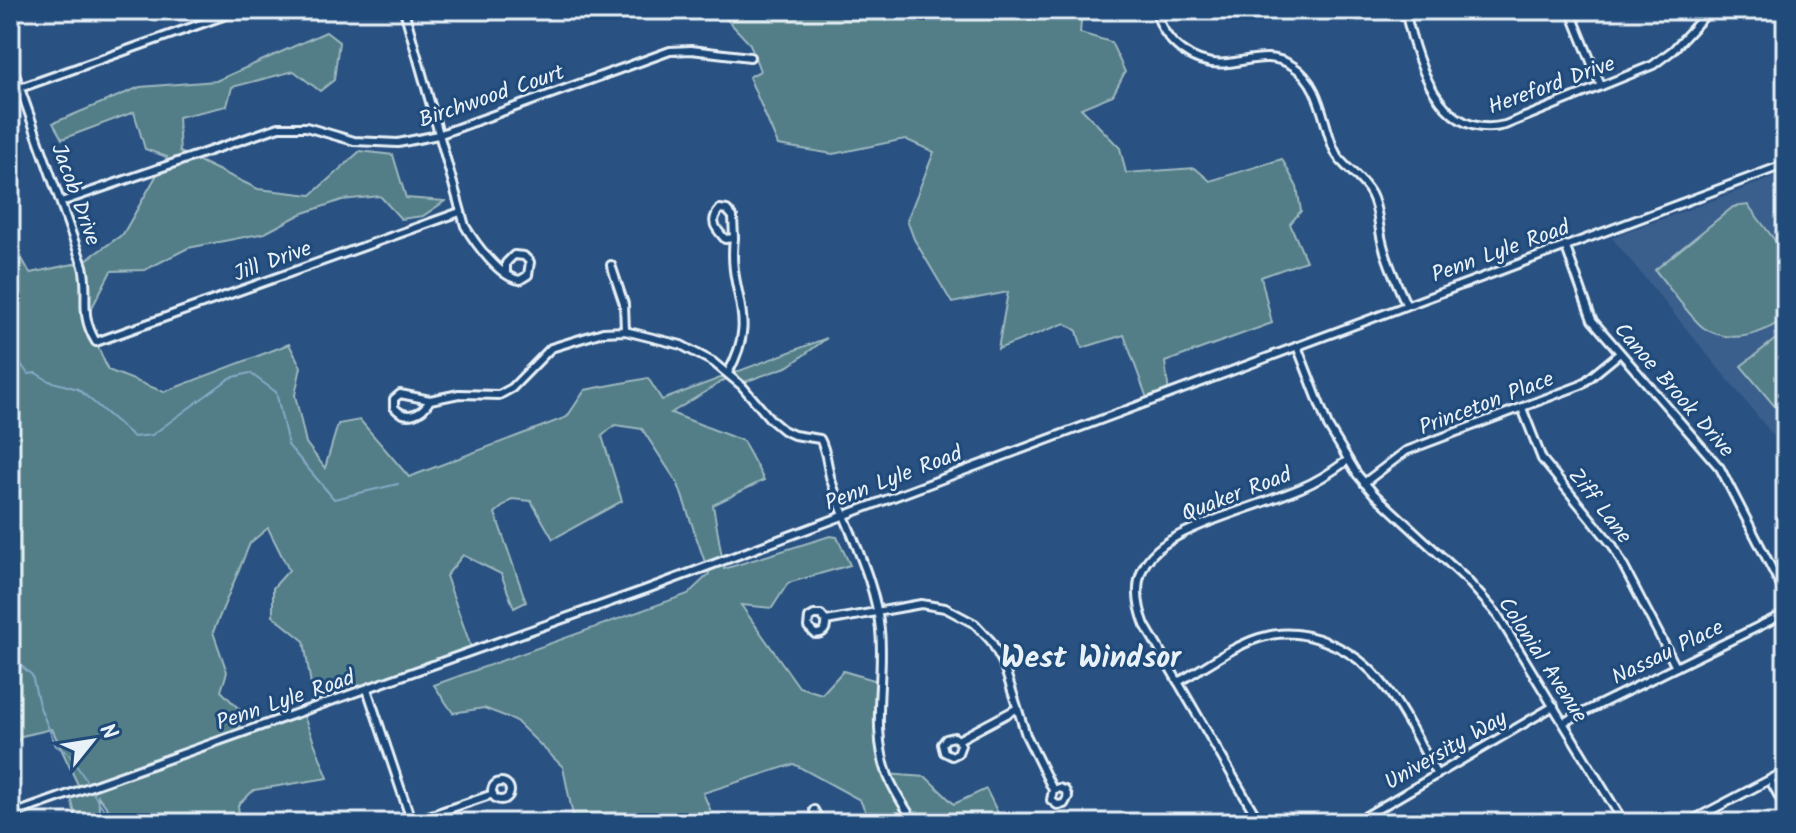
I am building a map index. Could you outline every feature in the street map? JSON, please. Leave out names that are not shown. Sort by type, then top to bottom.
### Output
[{"type":"street","points":[[20,88],[240,10]]},
{"type":"street","points":[[404,10],[460,212],[481,250],[511,278],[520,280],[530,271],[530,262],[524,256],[512,256],[506,263],[506,271]]},
{"type":"street","points":[[1156,10],[1164,32],[1189,55],[1218,63],[1253,57],[1273,58],[1292,66],[1308,80],[1317,96],[1337,156],[1371,195],[1382,244],[1406,304]]},
{"type":"street","name":"Hereford Drive","points":[[1405,10],[1421,62],[1439,101],[1451,115],[1468,125],[1487,128],[1505,125],[1664,58],[1710,10]]},
{"type":"street","points":[[1570,10],[1601,86]]},
{"type":"street","name":"Birchwood Court","points":[[61,202],[279,127],[306,127],[371,144],[398,143],[438,135],[670,51],[691,50],[750,57]]},
{"type":"street","name":"Jacob Drive","points":[[10,60],[83,266],[85,318],[96,342]]},
{"type":"street","name":"Penn Lyle Road","points":[[10,815],[647,589],[1786,164]]},
{"type":"street","points":[[728,373],[739,353],[744,333],[743,310],[733,273],[734,238],[733,217],[727,210],[720,209],[714,217],[714,225],[725,239],[734,238]]},
{"type":"street","name":"Jill Drive","points":[[96,342],[460,212]]},
{"type":"street","name":"Canoe Brook Drive","points":[[1565,245],[1592,320],[1720,468],[1786,596]]},
{"type":"street","points":[[611,265],[624,304],[625,331]]},
{"type":"street","points":[[430,400],[425,408],[414,415],[397,411],[393,403],[400,394],[430,400],[459,394],[499,395],[512,388],[551,348],[603,332],[625,331],[681,345],[728,373],[783,430],[820,439],[831,481],[877,611],[881,646],[880,744],[894,790],[915,823]]},
{"type":"street","points":[[1297,346],[1319,407],[1348,460]]},
{"type":"street","name":"Princeton Place","points":[[1364,483],[1406,451],[1581,385],[1620,353]]},
{"type":"street","name":"Ziff Lane","points":[[1522,408],[1542,459],[1613,546],[1676,667]]},
{"type":"street","name":"Colonial Avenue","points":[[1348,460],[1364,483],[1482,596],[1511,633],[1624,823]]},
{"type":"street","name":"Quaker Road","points":[[1260,823],[1145,625],[1139,606],[1139,584],[1151,556],[1177,534],[1312,483],[1348,460]]},
{"type":"street","points":[[826,621],[921,604],[945,608],[966,618],[983,632],[998,652],[1016,709],[1053,790]]},
{"type":"street","name":"Nassau Place","points":[[1564,722],[1786,613]]},
{"type":"street","points":[[1178,682],[1260,637],[1286,633],[1323,640],[1356,659],[1377,677],[1437,775]]},
{"type":"street","points":[[367,689],[410,823],[493,794]]},
{"type":"street","name":"University Way","points":[[1354,823],[1554,706]]},
{"type":"street","points":[[958,740],[1016,709]]},
{"type":"street","points":[[1687,823],[1786,771]]},
{"type":"street","points":[[1770,780],[1786,809]]},
{"type":"street","points":[[814,810],[821,823]]},
{"type":"shaded area","points":[[1786,173],[1786,451],[1612,238]]},
{"type":"green space","points":[[718,10],[1082,10],[1080,33],[1111,42],[1125,72],[1113,95],[1081,108],[1120,148],[1126,173],[1195,168],[1210,181],[1282,159],[1297,187],[1301,211],[1290,224],[1306,261],[1261,277],[1272,323],[1165,362],[1169,393],[1148,401],[1124,335],[1082,348],[1077,331],[1065,323],[998,349],[1008,292],[952,303],[914,239],[907,220],[934,152],[905,139],[833,154],[778,145],[749,77],[760,71],[750,44]]},
{"type":"green space","points":[[326,32],[339,42],[334,80],[320,91],[294,71],[232,87],[227,106],[178,117],[180,152],[258,189],[311,195],[360,151],[393,155],[406,198],[445,201],[423,216],[401,219],[380,196],[342,200],[301,214],[265,233],[188,248],[145,270],[111,271],[86,319],[108,370],[164,392],[289,344],[301,367],[295,395],[306,443],[325,468],[338,424],[360,420],[409,477],[567,417],[585,390],[648,378],[662,400],[827,338],[789,366],[739,384],[731,376],[671,413],[743,441],[764,480],[713,505],[724,569],[830,536],[837,537],[850,565],[788,583],[772,608],[741,605],[799,687],[822,694],[843,671],[881,682],[879,733],[886,774],[926,777],[954,804],[986,789],[1003,823],[871,823],[860,800],[794,764],[703,793],[716,823],[572,823],[563,767],[515,720],[484,708],[453,713],[434,685],[688,594],[709,574],[678,484],[642,429],[615,425],[602,436],[622,501],[553,539],[531,501],[512,499],[495,513],[526,602],[514,608],[501,574],[463,555],[446,576],[471,647],[315,710],[304,641],[273,616],[273,588],[289,570],[268,528],[250,543],[213,632],[227,672],[221,691],[241,711],[239,736],[303,714],[328,778],[254,790],[238,805],[240,823],[119,823],[98,796],[103,823],[77,823],[70,793],[79,787],[52,729],[22,736],[10,751],[10,237],[30,273],[83,262],[123,234],[167,157],[145,149],[134,112],[62,139],[53,123],[140,87],[216,81]]},
{"type":"green space","points":[[1748,205],[1786,255],[1786,317],[1757,333],[1725,336],[1699,324],[1655,270],[1733,207]]},
{"type":"green space","points":[[1786,331],[1786,412],[1782,415],[1741,366]]},
{"type":"waterway","points":[[10,349],[28,374],[36,373],[49,381],[78,389],[134,437],[152,435],[230,378],[250,373],[276,392],[288,445],[334,499],[398,484]]},
{"type":"waterway","points":[[10,656],[32,675],[39,705],[56,746],[68,753],[86,780]]},
{"type":"waterway","points":[[93,793],[113,823]]},
{"type":"district","name":"West Windsor","points":[[1091,657]]}]
